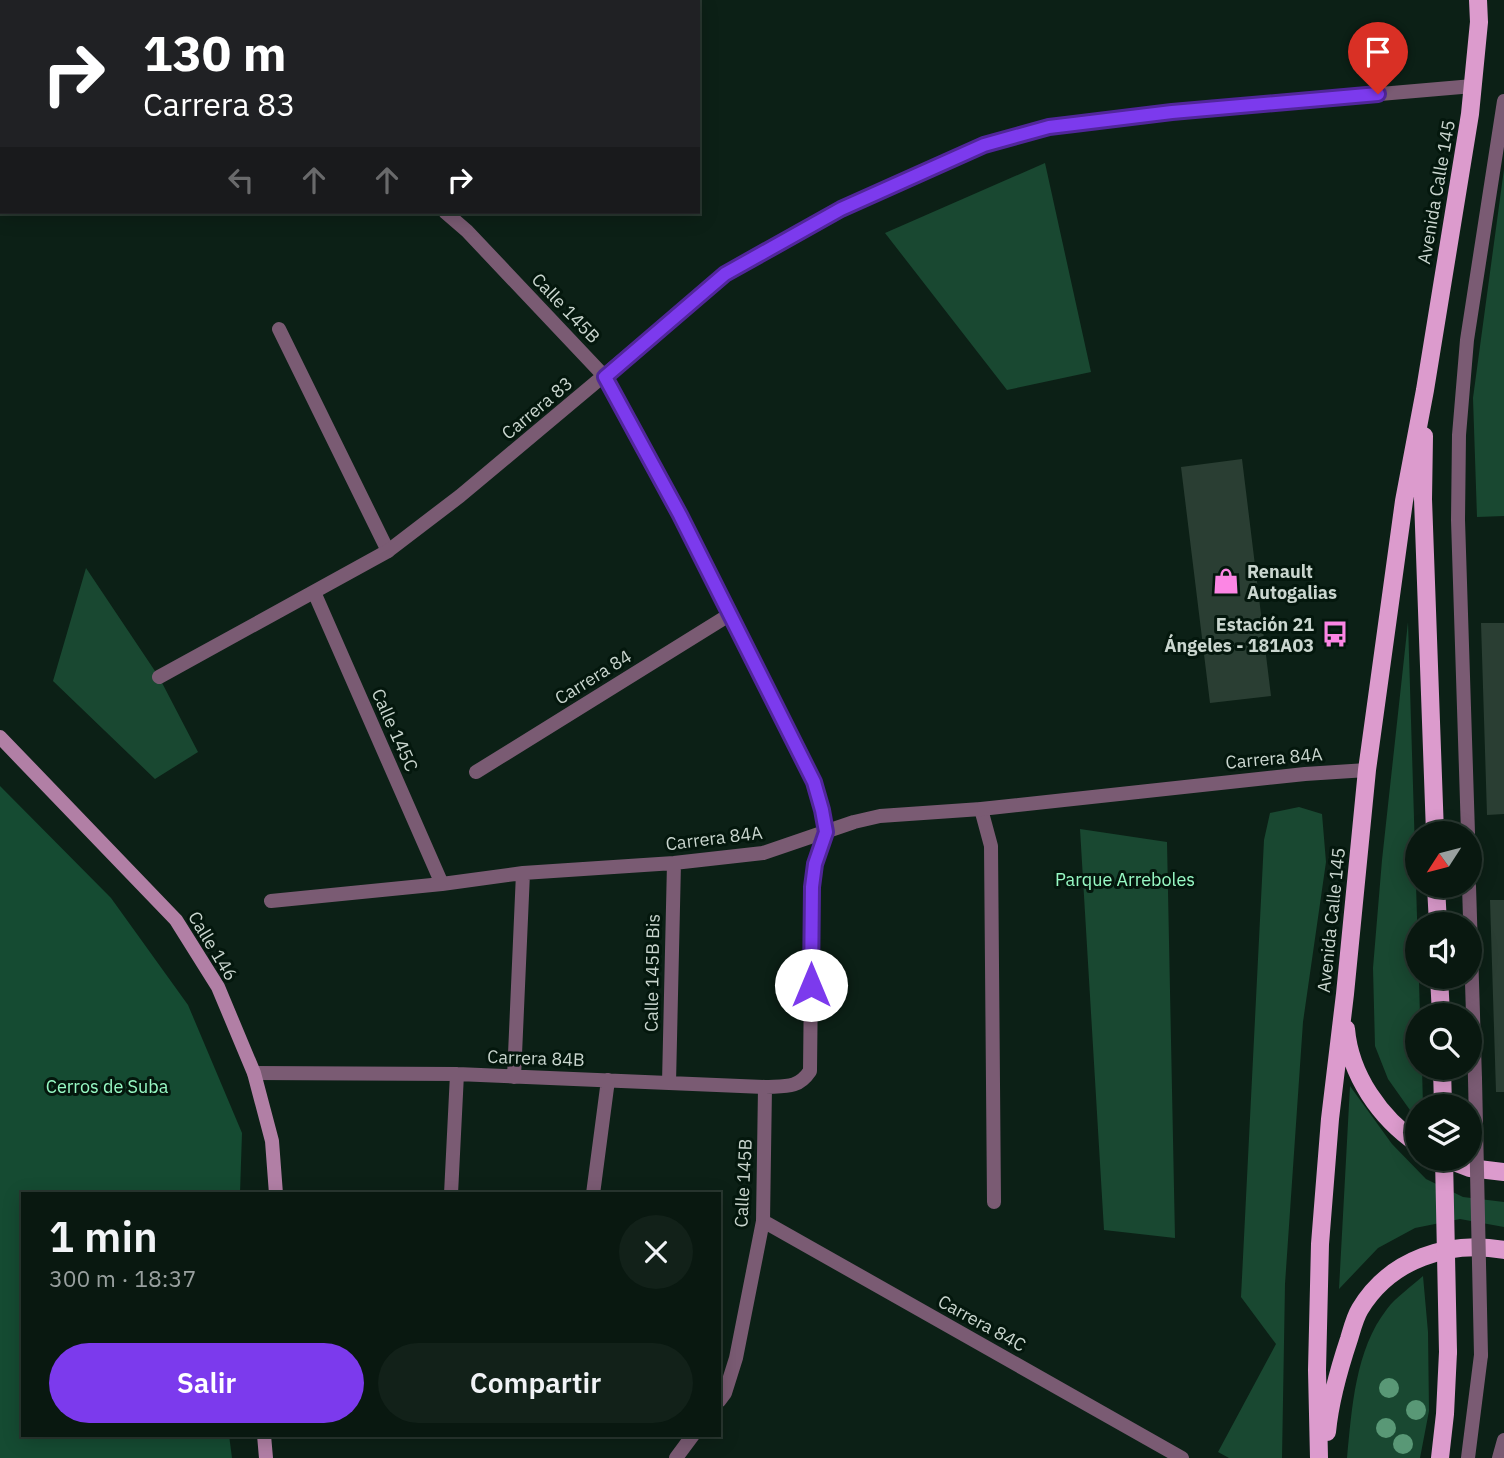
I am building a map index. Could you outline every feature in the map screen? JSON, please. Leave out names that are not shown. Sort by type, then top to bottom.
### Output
[{"type":"main road","name":"Avenida Calle 145","points":[[1321,1458],[1317,1370],[1320,1244],[1329,1119],[1345,994],[1367,770],[1404,501],[1470,114],[1479,22],[1478,0]]},
{"type":"main road","name":"Avenida Calle 145","points":[[1425,390],[1423,499],[1435,821]]},
{"type":"main road","points":[[1345,994],[1346,1033],[1356,1070],[1375,1104],[1405,1136]]},
{"type":"main road","points":[[1482,1169],[1504,1172]]},
{"type":"main road","points":[[1440,1458],[1446,1414],[1448,1352],[1444,1171]]},
{"type":"main road","points":[[1321,1458],[1340,1366],[1359,1310],[1375,1290],[1391,1274],[1431,1253],[1485,1246],[1504,1250]]},
{"type":"street","name":"Carrera 83","points":[[159,677],[388,551],[460,496],[605,377],[725,274],[841,209],[984,145],[1049,127],[1172,112],[1473,86]]},
{"type":"street","points":[[1468,821],[1458,520],[1459,435],[1468,340],[1504,101]]},
{"type":"street","name":"Calle 145B","points":[[447,214],[605,377],[674,504],[814,782],[826,832]]},
{"type":"street","points":[[279,329],[388,551]]},
{"type":"street","name":"Calle 145C","points":[[314,592],[442,884]]},
{"type":"street","name":"Carrera 84","points":[[476,772],[730,615]]},
{"type":"street","name":"Calle 146","points":[[0,737],[176,920],[218,987],[254,1073],[272,1142],[276,1192]]},
{"type":"street","name":"Carrera 84A","points":[[271,901],[523,873],[674,863],[763,853],[880,816],[981,809],[1305,774],[1367,770]]},
{"type":"street","points":[[981,809],[991,846],[994,1202]]},
{"type":"street","name":"Carrera 84B","points":[[254,1073],[457,1074],[765,1087],[792,1086],[804,1081],[810,1071],[812,887],[815,864],[826,832]]},
{"type":"street","name":"Calle 145B Bis","points":[[669,1083],[674,863]]},
{"type":"street","points":[[514,1077],[523,873]]},
{"type":"street","points":[[1468,1458],[1480,1355],[1469,898]]},
{"type":"street","points":[[451,1192],[457,1074]]},
{"type":"street","points":[[593,1192],[608,1080]]},
{"type":"street","name":"Calle 145B","points":[[721,1395],[736,1358],[763,1221],[765,1087]]},
{"type":"street","name":"Carrera 84C","points":[[763,1221],[1182,1458]]},
{"type":"street","points":[[264,1437],[266,1458]]},
{"type":"street","points":[[676,1458],[692,1437]]},
{"type":"street","points":[[1499,1458],[1504,1440]]},
{"type":"green space","points":[[1045,163],[1091,372],[1007,390],[885,233]]},
{"type":"green space","points":[[1504,169],[1504,516],[1477,517],[1473,398]]},
{"type":"green space","points":[[86,568],[159,677],[198,752],[155,779],[53,681]]},
{"type":"green space","points":[[1408,622],[1414,821],[1405,821],[1405,898],[1416,898],[1417,912],[1405,912],[1405,989],[1419,989],[1420,1003],[1405,1003],[1405,1080],[1422,1080],[1423,1094],[1405,1094],[1405,1103],[1388,1079],[1375,1046],[1373,968]]},
{"type":"green space","name":"Cerros de Suba","points":[[0,786],[111,898],[188,1005],[242,1133],[240,1192],[21,1192],[21,1437],[229,1437],[232,1458],[0,1458]]},
{"type":"green space","points":[[1299,807],[1322,814],[1326,862],[1303,1022],[1285,1284],[1282,1458],[1229,1458],[1218,1452],[1276,1344],[1241,1297],[1264,840],[1270,813]]},
{"type":"green space","name":"Parque Arreboles","points":[[1080,829],[1167,842],[1175,1238],[1104,1230]]},
{"type":"green space","points":[[1350,1086],[1392,1144],[1405,1157],[1405,1171],[1418,1171],[1426,1179],[1463,1197],[1504,1202],[1504,1227],[1460,1219],[1415,1228],[1378,1248],[1339,1289]]},
{"type":"green space","points":[[1423,1276],[1428,1332],[1429,1411],[1420,1458],[1347,1458],[1357,1380],[1368,1343],[1376,1325],[1391,1305]]},
{"type":"building","name":"Renault Autogalias","points":[[1242,459],[1271,696],[1210,703],[1181,467]]},
{"type":"building","points":[[1481,623],[1504,623],[1504,814],[1487,815]]},
{"type":"building","points":[[1490,900],[1504,900],[1504,1092],[1496,1092]]},
{"type":"place","name":"Renault Autogalias","points":[[1226,581]]},
{"type":"place","name":"Estación 21 Ángeles - 181A03","points":[[1335,634]]},
{"type":"route","points":[[811,985],[812,887],[815,864],[826,832],[814,782],[680,515],[605,377],[725,274],[841,209],[984,145],[1049,127],[1172,112],[1378,94]]}]
